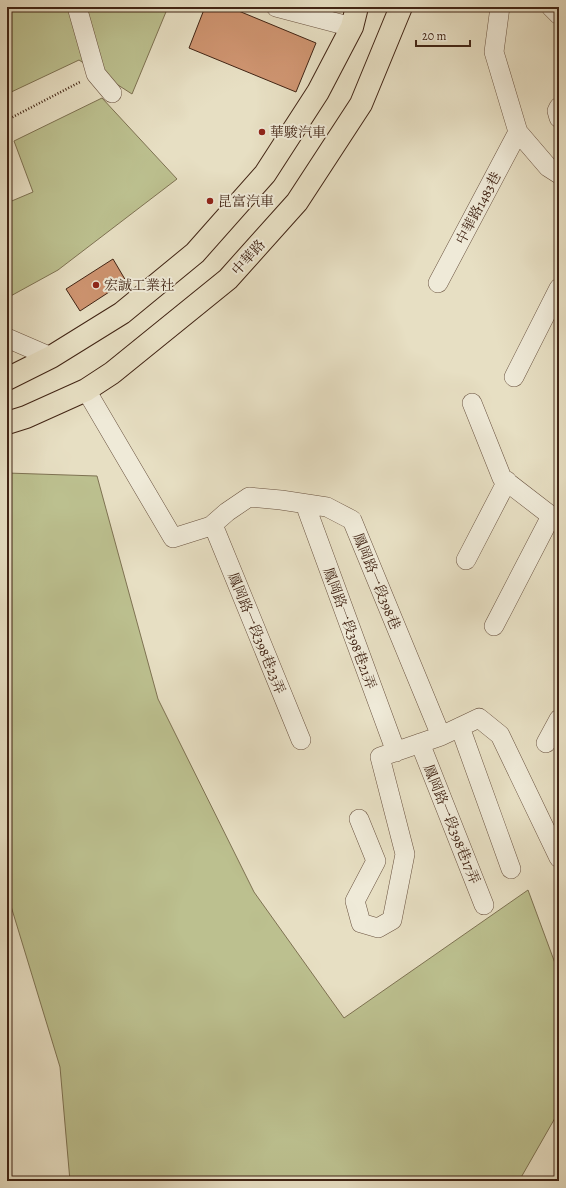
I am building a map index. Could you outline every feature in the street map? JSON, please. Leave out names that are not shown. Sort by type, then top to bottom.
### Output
[{"type":"main road","name":"中華路","points":[[7,423],[26,417],[86,390],[112,373],[228,279],[297,202],[361,104],[401,7]]},
{"type":"main road","points":[[7,379],[51,356],[122,313],[195,252],[265,174],[318,92],[355,17]]},
{"type":"lane","points":[[77,7],[96,74],[112,93]]},
{"type":"lane","points":[[276,7],[355,17]]},
{"type":"lane","points":[[500,7],[494,52],[518,132],[548,167],[559,174]]},
{"type":"lane","points":[[551,7],[559,15]]},
{"type":"lane","points":[[559,107],[557,111],[559,118]]},
{"type":"lane","name":"中華路1483巷","points":[[438,283],[518,132]]},
{"type":"lane","points":[[514,377],[559,288]]},
{"type":"lane","points":[[7,338],[51,356]]},
{"type":"lane","name":"鳳岡路一段398巷","points":[[86,390],[173,538],[211,526],[249,497],[327,507],[352,520],[441,736]]},
{"type":"lane","points":[[472,403],[502,478],[555,519],[494,626]]},
{"type":"lane","points":[[466,560],[507,481]]},
{"type":"lane","name":"鳳岡路一段398巷21弄","points":[[305,504],[388,754],[405,854],[392,920],[378,928],[361,923],[355,901],[376,861],[359,819]]},
{"type":"lane","name":"鳳岡路一段398巷23弄","points":[[211,526],[216,532],[301,740]]},
{"type":"lane","points":[[388,754],[441,736],[479,718],[500,735],[559,858]]},
{"type":"lane","points":[[546,743],[559,719]]},
{"type":"lane","points":[[460,727],[511,869]]},
{"type":"lane","name":"鳳岡路一段398巷17弄","points":[[420,743],[484,905]]},
{"type":"path","points":[[7,120],[96,74]]},
{"type":"green space","points":[[7,7],[168,7],[132,94],[79,60],[7,94]]},
{"type":"green space","points":[[102,98],[177,179],[58,270],[7,298],[7,203],[33,192],[14,141]]},
{"type":"green space","points":[[7,473],[97,476],[158,699],[254,892],[344,1018],[528,890],[559,974],[559,1111],[519,1181],[70,1181],[60,1067],[7,893]]},
{"type":"building","points":[[205,7],[229,7],[316,43],[296,92],[189,48]]},
{"type":"building","name":"宏誠工業社","points":[[113,259],[126,281],[80,311],[66,289]]},
{"type":"place","name":"華駿汽車","points":[[262,132]]},
{"type":"place","name":"昆富汽車","points":[[210,201]]},
{"type":"place","name":"宏誠工業社","points":[[96,285]]}]
